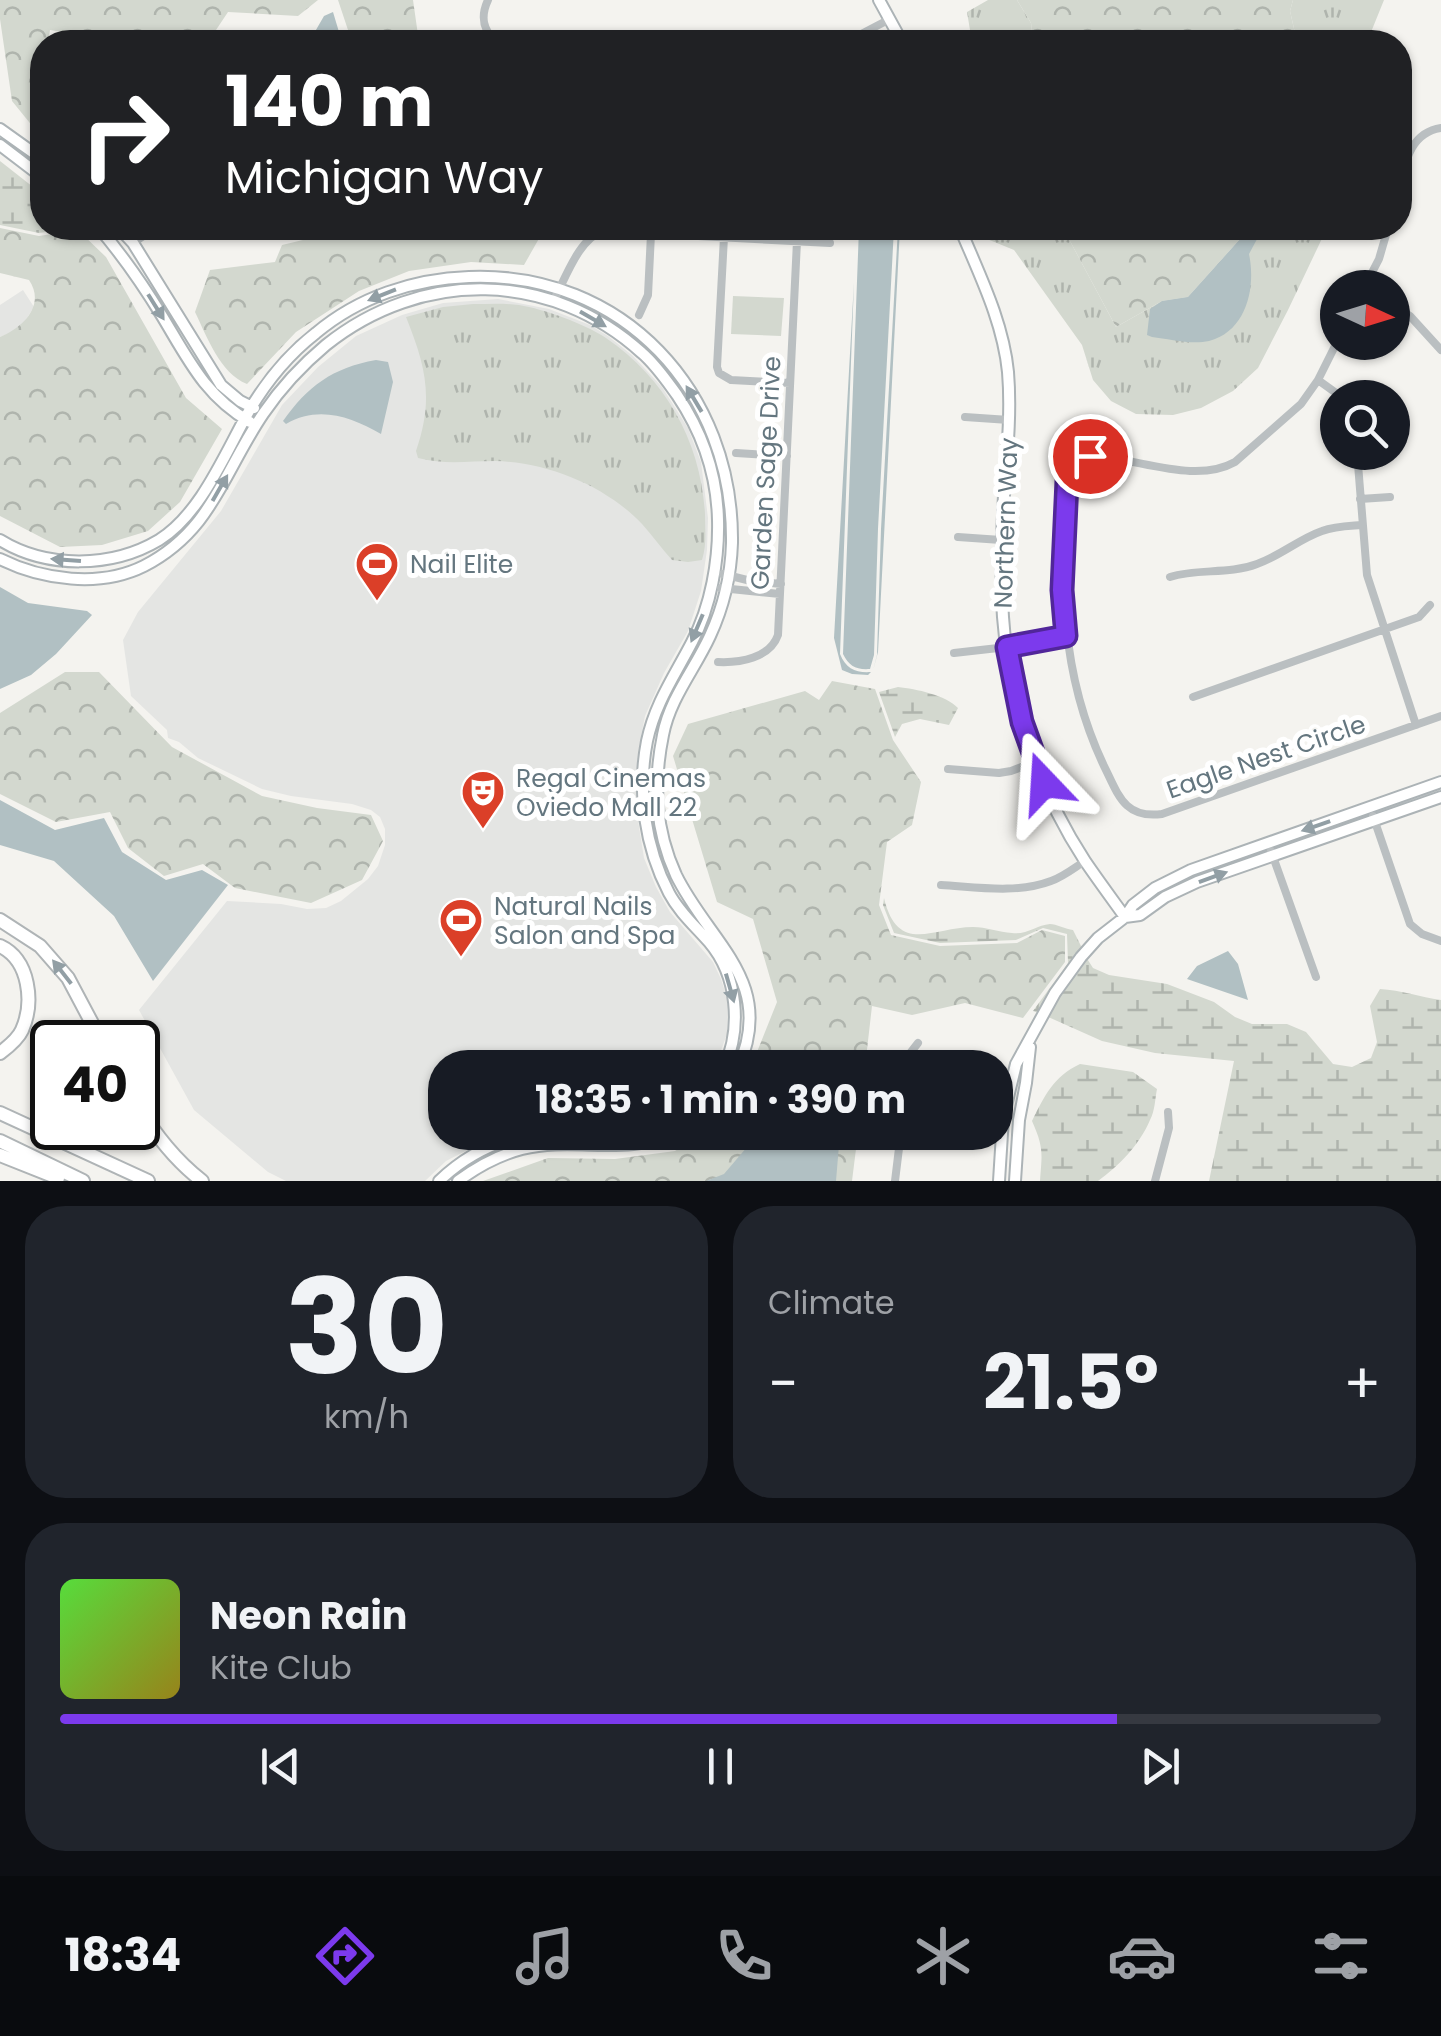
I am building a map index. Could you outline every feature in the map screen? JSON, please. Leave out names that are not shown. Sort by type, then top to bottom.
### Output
[{"type":"highway","points":[[0,920],[40,946],[68,978],[90,1020]]},
{"type":"highway","points":[[0,946],[7,948],[22,970],[29,990],[21,1034],[0,1053]]},
{"type":"highway","points":[[0,1112],[148,1181]]},
{"type":"highway","points":[[160,1140],[202,1181]]},
{"type":"highway","points":[[0,1142],[84,1181]]},
{"type":"highway","points":[[0,1154],[65,1181]]},
{"type":"street","points":[[488,0],[483,15],[488,30]]},
{"type":"street","points":[[879,0],[896,30]]},
{"type":"street","points":[[869,30],[890,19]]},
{"type":"street","points":[[1412,146],[1430,130],[1441,128]]},
{"type":"street","points":[[0,129],[30,150]]},
{"type":"street","points":[[0,145],[30,169]]},
{"type":"street","points":[[109,240],[193,369],[232,411],[256,425]]},
{"type":"street","points":[[129,240],[221,385],[240,402],[263,414]]},
{"type":"street","points":[[132,243],[137,240]]},
{"type":"street","points":[[554,300],[589,240]]},
{"type":"street","points":[[639,315],[648,296],[652,240]]},
{"type":"street","points":[[724,240],[719,374],[731,380],[790,382]]},
{"type":"street","points":[[779,240],[830,243]]},
{"type":"street","name":"Northern Way","points":[[965,240],[995,315],[1008,369],[1009,420],[1001,540],[1003,618],[1022,722],[1052,804],[1085,861],[1125,917]]},
{"type":"street","points":[[1373,270],[1384,240]]},
{"type":"street","name":"Garden Sage Drive","points":[[718,662],[740,661],[769,651],[778,634],[797,241]]},
{"type":"street","points":[[0,540],[56,560],[81,561],[134,553],[162,538],[192,512],[251,407],[282,364],[315,333],[384,293],[414,283],[484,276],[560,288],[598,304],[664,356],[699,404],[723,461],[732,545],[726,588],[710,636],[666,720],[656,792],[658,821],[676,876],[736,964],[744,983],[748,1008],[744,1050]]},
{"type":"street","points":[[0,558],[46,576],[89,578],[124,574],[142,567],[194,530],[263,414],[299,369],[353,326],[392,307],[433,293],[497,289],[554,300],[584,312],[618,333],[643,353],[683,405],[702,439],[712,474],[718,545],[711,587],[693,640],[665,688],[650,727],[642,793],[651,845],[670,894],[684,916],[712,945],[730,984],[735,1032],[730,1050]]},
{"type":"street","points":[[1410,316],[1441,350]]},
{"type":"street","name":"Eagle Nest Circle","points":[[1328,360],[1301,404],[1224,468],[1198,472],[1099,456],[1076,464],[1067,481],[1062,590],[1066,636],[1084,715],[1126,805],[1142,815],[1162,814],[1441,716]]},
{"type":"street","points":[[965,417],[1009,420]]},
{"type":"street","points":[[736,453],[787,456]]},
{"type":"street","points":[[1358,470],[1367,575],[1416,725]]},
{"type":"street","points":[[1360,499],[1390,497]]},
{"type":"street","points":[[1170,577],[1188,571],[1240,569],[1277,556],[1317,532],[1361,525]]},
{"type":"street","points":[[958,537],[1001,540]]},
{"type":"street","points":[[134,553],[142,567]]},
{"type":"street","points":[[119,557],[124,574]]},
{"type":"street","points":[[714,571],[780,584]]},
{"type":"street","points":[[749,592],[751,581]]},
{"type":"street","points":[[711,587],[780,594]]},
{"type":"street","points":[[1194,697],[1419,617],[1430,605]]},
{"type":"street","points":[[954,652],[1066,636]]},
{"type":"street","points":[[948,769],[999,772],[1036,762]]},
{"type":"street","points":[[1013,1079],[1016,1064],[1072,970],[1098,938],[1155,888],[1192,870],[1441,782]]},
{"type":"street","points":[[1125,917],[1140,914],[1197,882],[1441,798]]},
{"type":"street","points":[[1370,807],[1410,924],[1441,941]]},
{"type":"street","points":[[1268,842],[1316,977]]},
{"type":"street","points":[[941,885],[1037,886],[1056,880],[1085,861]]},
{"type":"street","points":[[1015,1181],[1030,1041]]},
{"type":"street","points":[[913,1050],[918,1043]]},
{"type":"street","points":[[1156,1181],[1170,1128],[1168,1112]]},
{"type":"street","points":[[1013,1128],[1018,1128]]},
{"type":"street","points":[[439,1181],[452,1168],[483,1150]]},
{"type":"street","points":[[458,1181],[488,1162],[520,1150]]},
{"type":"street","points":[[895,1181],[898,1150]]},
{"type":"street","points":[[1000,1181],[1002,1150]]},
{"type":"shaded area","points":[[333,12],[338,30],[316,30],[324,16]]},
{"type":"shaded area","points":[[859,240],[893,240],[874,655],[870,669],[865,669],[848,662],[843,654]]},
{"type":"shaded area","points":[[899,240],[878,652],[873,671],[877,655]]},
{"type":"shaded area","points":[[1239,240],[1257,240],[1249,254],[1251,280],[1246,306],[1232,328],[1222,336],[1202,342],[1147,335],[1150,309],[1162,301],[1188,297]]},
{"type":"shaded area","points":[[854,282],[840,654],[848,667],[871,672],[868,675],[842,670],[834,638]]},
{"type":"shaded area","points":[[23,290],[34,307],[20,329],[0,337],[0,305]]},
{"type":"shaded area","points":[[498,299],[549,309],[590,325],[633,356],[662,387],[688,428],[701,462],[708,518],[707,550],[701,591],[688,631],[645,716],[638,752],[636,808],[644,858],[656,887],[670,912],[713,962],[721,979],[728,1001],[727,1034],[721,1050],[428,1050],[428,1150],[468,1150],[446,1161],[425,1181],[286,1181],[268,1172],[194,1110],[160,1048],[160,1020],[144,1020],[139,1010],[227,901],[326,908],[341,901],[378,866],[385,829],[380,817],[371,810],[262,789],[198,758],[168,738],[167,730],[131,696],[123,640],[138,612],[221,511],[282,405],[318,367],[356,336],[402,315],[443,303]]},
{"type":"shaded area","points":[[376,360],[388,362],[393,382],[381,434],[323,414],[286,424],[283,421],[322,380]]},
{"type":"shaded area","points":[[0,587],[28,603],[87,611],[92,615],[31,675],[0,689]]},
{"type":"shaded area","points":[[0,800],[55,830],[104,818],[122,852],[166,880],[202,870],[228,885],[153,981],[114,916],[54,861],[0,845]]},
{"type":"shaded area","points":[[1228,951],[1238,964],[1248,1000],[1187,979],[1197,966]]},
{"type":"shaded area","points":[[744,1150],[839,1150],[836,1181],[706,1181],[724,1174]]},
{"type":"green space","points":[[0,0],[318,0],[298,16],[228,12],[216,30],[30,30],[30,123],[12,101]]},
{"type":"green space","points":[[338,0],[413,0],[417,30],[348,30]]},
{"type":"green space","points":[[988,0],[1017,0],[1032,30],[970,30],[967,12]]},
{"type":"green space","points":[[1017,0],[1293,0],[1290,11],[1294,30],[1032,30]]},
{"type":"green space","points":[[1293,0],[1384,0],[1372,30],[1294,30],[1290,11]]},
{"type":"green space","points":[[0,161],[30,185],[30,231],[0,225]]},
{"type":"green space","points":[[0,228],[30,234],[30,240],[88,240],[106,257],[186,398],[222,429],[180,502],[148,531],[102,545],[60,547],[0,516],[0,337],[24,322],[35,298],[29,280],[0,273]]},
{"type":"green space","points":[[303,240],[538,240],[524,265],[471,262],[409,271],[359,291],[296,332],[247,384],[222,363],[195,312],[210,270],[275,262],[282,245]]},
{"type":"green space","points":[[989,240],[1069,240],[1116,327],[1162,301],[1188,297],[1239,240],[1321,240],[1258,368],[1233,391],[1201,408],[1173,415],[1136,414],[1111,401],[1093,380],[1082,345],[1014,250]]},
{"type":"green space","points":[[1069,240],[1239,240],[1188,297],[1162,301],[1116,327]]},
{"type":"green space","points":[[733,296],[784,298],[781,336],[731,334]]},
{"type":"green space","points":[[473,304],[519,305],[564,318],[606,338],[646,373],[676,414],[696,462],[705,514],[702,560],[672,560],[628,510],[594,488],[555,471],[515,462],[418,458],[425,383],[406,317]]},
{"type":"green space","points":[[65,672],[99,672],[172,747],[262,796],[371,815],[383,841],[362,880],[311,903],[235,888],[203,864],[164,876],[128,848],[110,812],[56,822],[0,794],[0,713]]},
{"type":"green space","points":[[832,681],[875,689],[893,740],[921,782],[912,825],[887,842],[879,905],[891,935],[940,946],[1017,943],[1042,930],[1065,936],[1065,962],[1023,1018],[965,1003],[912,1015],[872,1006],[867,1050],[758,1050],[777,1002],[753,919],[717,902],[673,756],[688,724],[805,691],[819,700]]},
{"type":"green space","points":[[898,687],[930,693],[953,703],[958,708],[949,725],[920,719],[902,724],[895,737],[879,692]]},
{"type":"green space","points":[[884,898],[890,916],[908,933],[973,927],[1017,933],[1052,924],[1073,930],[1083,950],[1039,1013],[1033,1011],[1068,963],[1067,934],[1043,928],[1016,940],[940,943],[894,933]]},
{"type":"green space","points":[[1086,957],[1093,968],[1109,975],[1167,984],[1214,1002],[1252,1024],[1287,1024],[1306,1032],[1333,1064],[1352,1067],[1371,1058],[1377,1042],[1370,1006],[1380,989],[1441,1000],[1441,1181],[1209,1181],[1234,1061],[1155,1053],[1102,1041],[1046,1016]]},
{"type":"green space","points":[[1080,1064],[1133,1072],[1157,1089],[1152,1116],[1128,1154],[1098,1181],[1040,1181],[1041,1151],[1032,1121],[1056,1081]]},
{"type":"green space","points":[[856,1150],[852,1181],[483,1181],[548,1158],[615,1159],[675,1151]]},
{"type":"place","name":"Nail Elite","points":[[377,602]]},
{"type":"place","name":"Regal Cinemas Oviedo Mall 22","points":[[483,830]]},
{"type":"place","name":"Natural Nails Salon and Spa","points":[[461,958]]},
{"type":"route","points":[[1044,783],[1022,722],[1007,647],[1066,636],[1062,590],[1067,481],[1076,464],[1090,456]]}]
